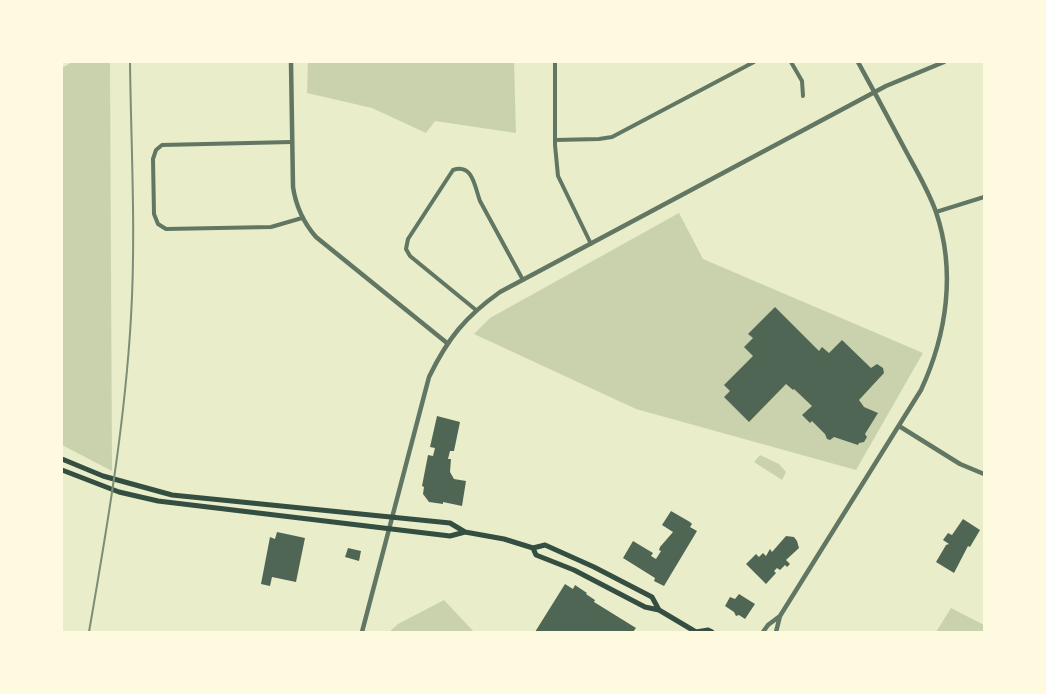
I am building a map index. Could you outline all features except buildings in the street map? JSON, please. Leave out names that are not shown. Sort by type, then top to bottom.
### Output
[{"type":"main road","points":[[62,459],[122,482],[160,492],[450,523],[465,532],[504,539],[533,548],[545,545],[652,597],[659,610]]},
{"type":"main road","points":[[62,470],[119,492],[158,501],[450,536],[465,532]]},
{"type":"main road","points":[[533,548],[536,555],[594,580],[645,607],[659,610],[696,632],[708,630],[712,633]]},
{"type":"main road","points":[[594,580],[599,570]]},
{"type":"street","points":[[291,62],[293,188],[295,201],[302,218],[316,237],[447,343]]},
{"type":"street","points":[[555,62],[555,140],[558,177],[591,244]]},
{"type":"street","points":[[555,140],[599,140],[612,137],[754,62]]},
{"type":"street","points":[[791,62],[802,81],[803,96]]},
{"type":"street","points":[[776,633],[780,616],[921,390],[932,366],[944,319],[947,279],[945,250],[936,212],[858,62]]},
{"type":"street","points":[[362,633],[429,377],[447,343],[463,322],[500,292],[875,93],[944,62]]},
{"type":"street","points":[[292,142],[162,145],[155,151],[153,159],[154,214],[158,224],[169,229],[271,227],[302,218]]},
{"type":"street","points":[[476,310],[410,256],[406,249],[408,240],[453,170],[462,168],[469,172],[478,189],[480,201],[523,280]]},
{"type":"street","points":[[936,212],[984,197]]},
{"type":"street","points":[[899,426],[960,464],[984,474]]},
{"type":"street","points":[[763,633],[768,625],[780,616]]},
{"type":"green space","points":[[72,62],[110,62],[112,471],[62,445],[62,68]]},
{"type":"green space","points":[[308,62],[514,62],[516,133],[435,121],[426,133],[372,108],[307,93]]},
{"type":"green space","points":[[679,213],[703,259],[923,353],[856,470],[636,409],[474,334],[490,318]]},
{"type":"green space","points":[[760,455],[779,464],[786,472],[782,480],[754,462]]},
{"type":"green space","points":[[444,600],[474,632],[389,632],[398,624]]},
{"type":"green space","points":[[951,608],[984,625],[984,632],[936,632]]},
{"type":"railway","points":[[89,632],[114,475],[131,317],[133,189],[130,62]]}]
